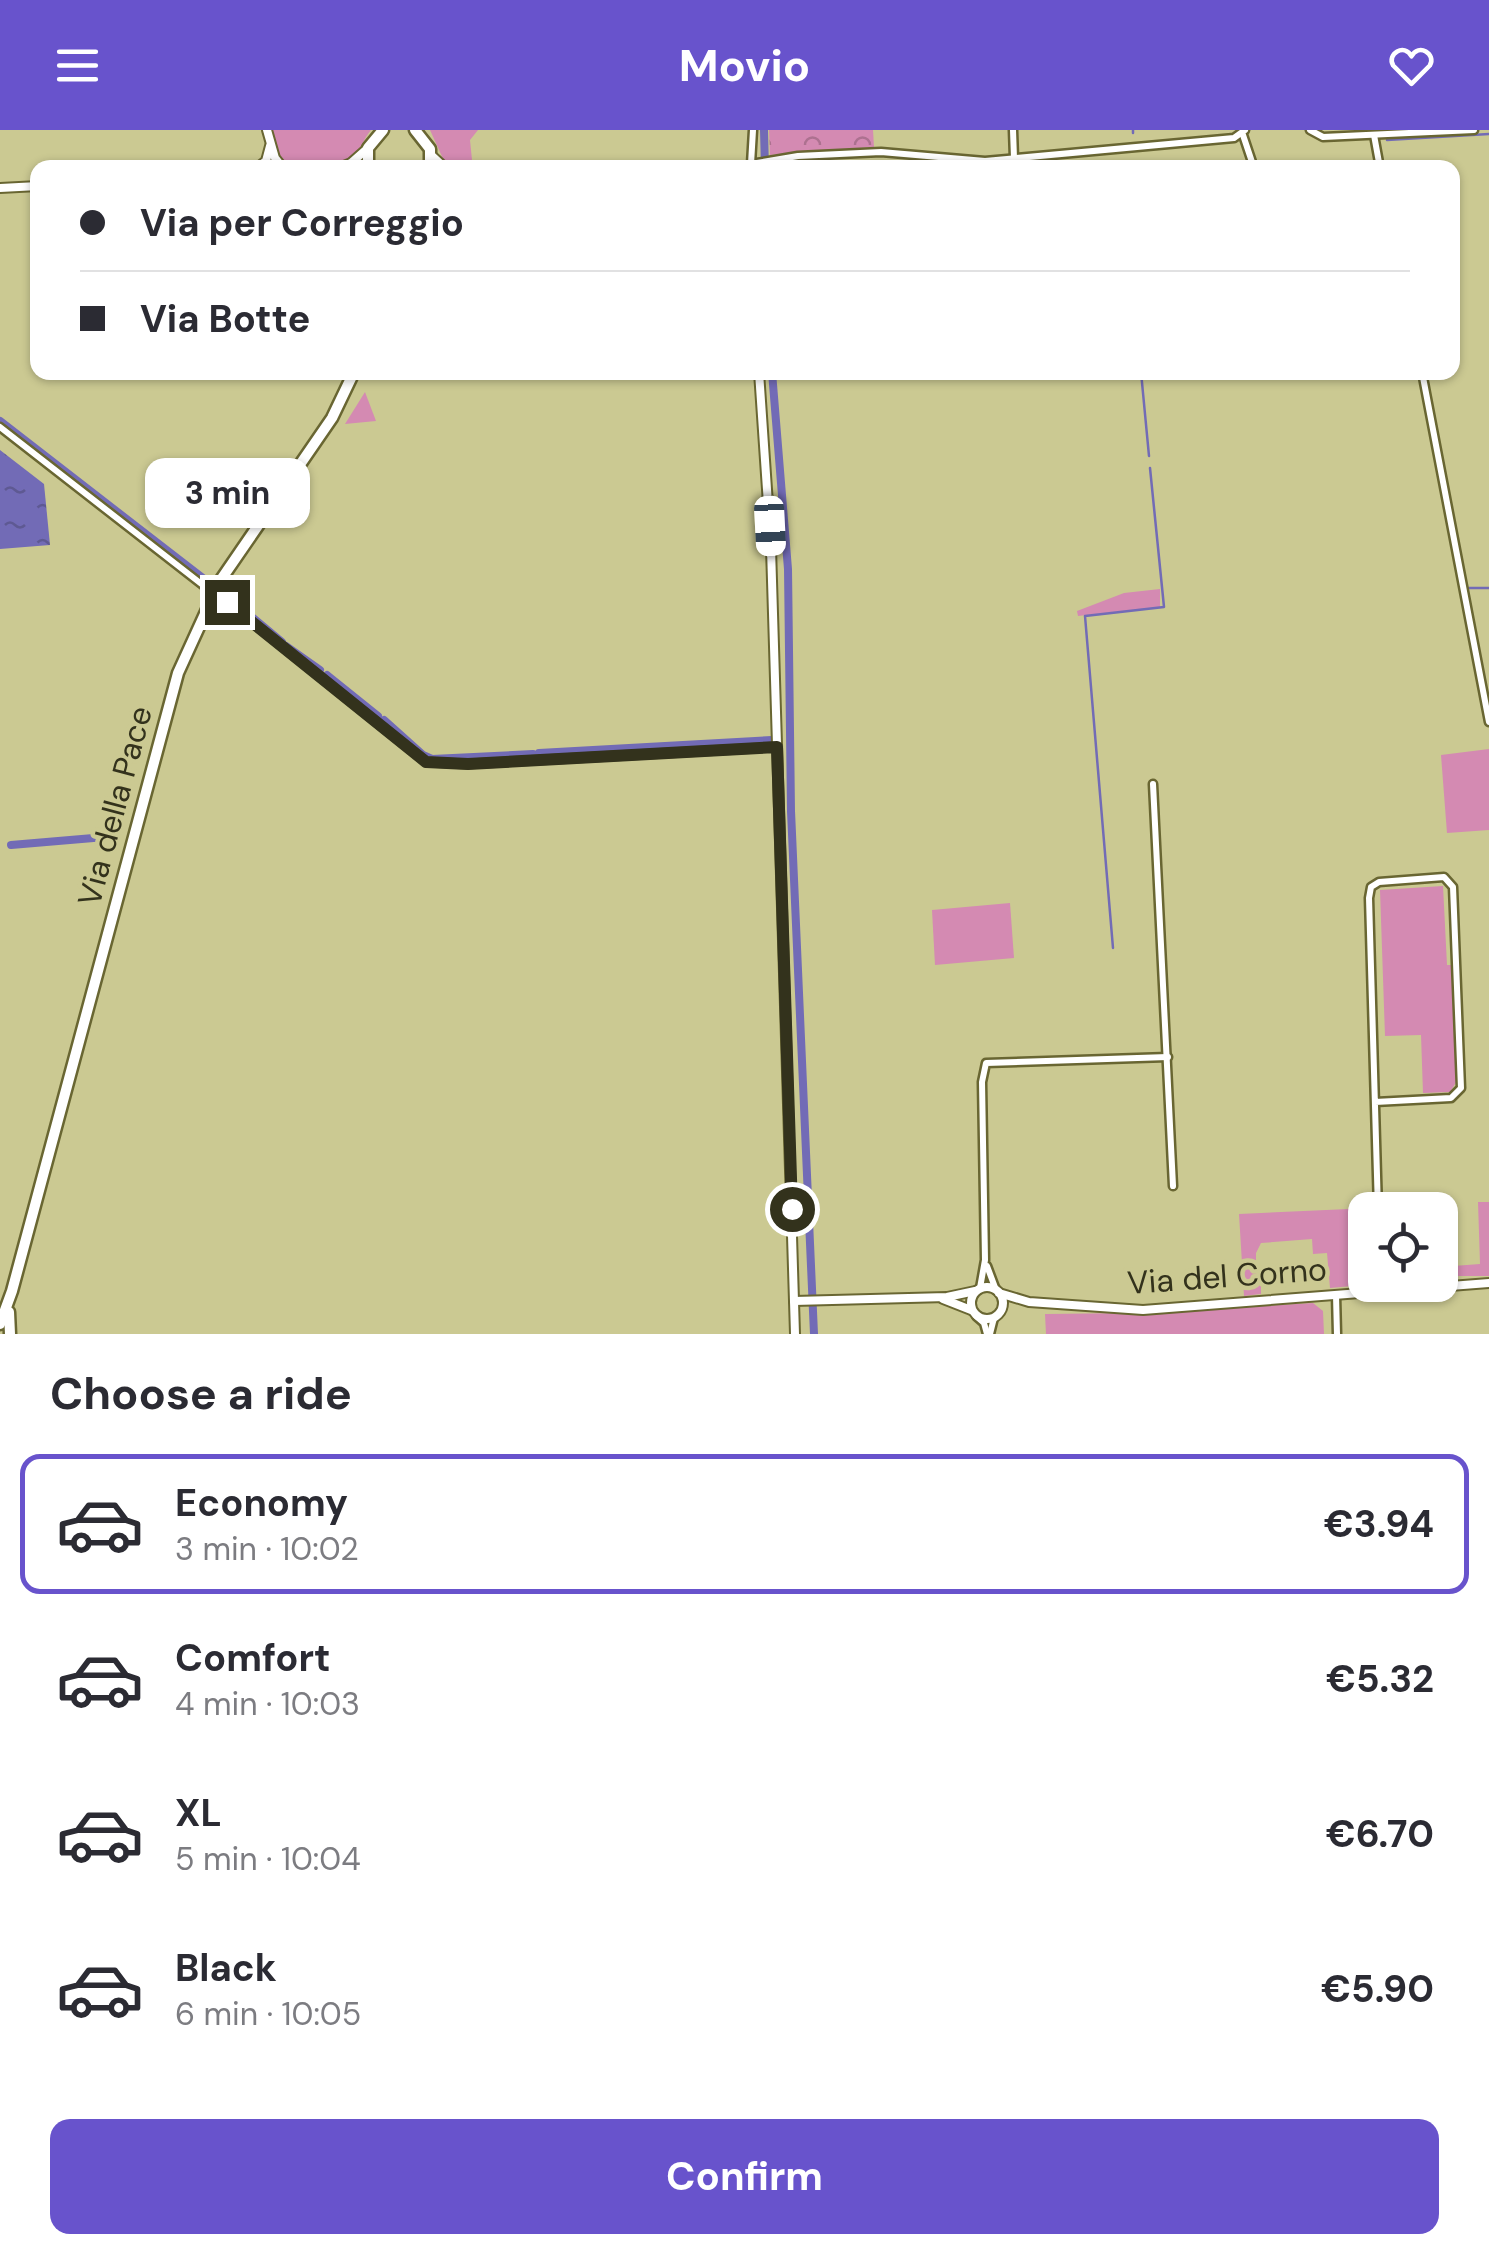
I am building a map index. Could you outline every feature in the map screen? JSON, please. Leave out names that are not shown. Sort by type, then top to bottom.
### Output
[{"type":"main road","points":[[368,160],[368,148],[383,130]]},
{"type":"main road","points":[[415,130],[425,136]]},
{"type":"main road","name":"Via della Pace","points":[[0,1324],[173,688],[213,593],[332,418],[350,380]]},
{"type":"main road","name":"Via della Pace","points":[[10,1334],[12,1291]]},
{"type":"street","points":[[266,130],[278,160]]},
{"type":"street","points":[[752,160],[753,130]]},
{"type":"street","points":[[1013,130],[1014,158]]},
{"type":"street","points":[[1310,130],[1323,137],[1474,130]]},
{"type":"street","points":[[984,160],[1244,132],[1252,160]]},
{"type":"street","points":[[1374,135],[1379,160]]},
{"type":"street","points":[[266,160],[270,146]]},
{"type":"street","points":[[354,160],[368,148]]},
{"type":"street","points":[[780,160],[881,152],[959,160]]},
{"type":"street","points":[[0,188],[30,186]]},
{"type":"street","points":[[760,380],[771,548],[798,1300],[795,1334]]},
{"type":"street","points":[[1424,380],[1489,722]]},
{"type":"street","points":[[0,427],[213,593]]},
{"type":"street","points":[[227,602],[426,762],[468,764],[777,747]]},
{"type":"street","points":[[1153,784],[1173,1186]]},
{"type":"street","points":[[1375,1102],[1451,1098],[1461,1088],[1453,887],[1444,877],[1383,882],[1371,889],[1375,1102],[1378,1192]]},
{"type":"street","points":[[989,1334],[970,1300],[978,1290],[985,1260],[982,1082],[986,1063],[1168,1057]]},
{"type":"street","points":[[985,1260],[1003,1299],[989,1334]]},
{"type":"street","name":"Via del Corno","points":[[1458,1285],[1489,1283]]},
{"type":"street","name":"Via del Corno","points":[[798,1300],[934,1296],[978,1290],[998,1291],[1029,1302],[1144,1310],[1348,1292]]},
{"type":"street","points":[[1336,1295],[1337,1334]]},
{"type":"street","name":"Via del Corno","points":[[934,1296],[986,1320],[1029,1302]]},
{"type":"green space","points":[[271,130],[371,130],[358,151],[346,160],[285,160],[276,149]]},
{"type":"green space","points":[[430,130],[478,130],[470,140],[472,160],[444,160]]},
{"type":"green space","points":[[769,130],[873,130],[874,147],[770,155]]},
{"type":"green space","points":[[365,392],[376,421],[345,424]]},
{"type":"green space","points":[[1160,589],[1160,607],[1078,616],[1077,611],[1124,593]]},
{"type":"green space","points":[[1489,749],[1489,830],[1447,833],[1441,755]]},
{"type":"green space","points":[[1443,886],[1447,965],[1452,965],[1457,1081],[1450,1092],[1423,1093],[1421,1035],[1385,1036],[1380,890]]},
{"type":"green space","points":[[1010,903],[1014,958],[935,965],[932,910]]},
{"type":"green space","points":[[1478,1202],[1489,1202],[1489,1276],[1458,1276],[1458,1266],[1480,1264]]},
{"type":"green space","points":[[1348,1209],[1348,1286],[1330,1288],[1327,1253],[1313,1254],[1312,1239],[1261,1243],[1256,1264],[1261,1267],[1261,1294],[1244,1296],[1239,1214]]},
{"type":"green space","points":[[1313,1303],[1323,1311],[1324,1334],[1046,1334],[1045,1314]]},
{"type":"water","points":[[0,450],[44,484],[50,545],[0,549]]},
{"type":"waterway","points":[[764,130],[765,160]]},
{"type":"waterway","points":[[1387,140],[1489,134]]},
{"type":"waterway","points":[[773,380],[788,569],[791,811],[814,1334]]},
{"type":"waterway","points":[[1142,380],[1149,456]]},
{"type":"waterway","points":[[0,421],[204,579]]},
{"type":"waterway","points":[[1113,948],[1085,616],[1164,607],[1150,468]]},
{"type":"waterway","points":[[1469,588],[1489,588]]},
{"type":"waterway","points":[[221,591],[282,642]]},
{"type":"waterway","points":[[286,646],[320,670]]},
{"type":"waterway","points":[[327,675],[378,716]]},
{"type":"waterway","points":[[384,720],[432,759],[533,754]]},
{"type":"waterway","points":[[539,753],[772,740]]},
{"type":"waterway","points":[[11,845],[117,836]]},
{"type":"route","points":[[227,602],[426,762],[468,764],[777,747],[792,1209]]}]
